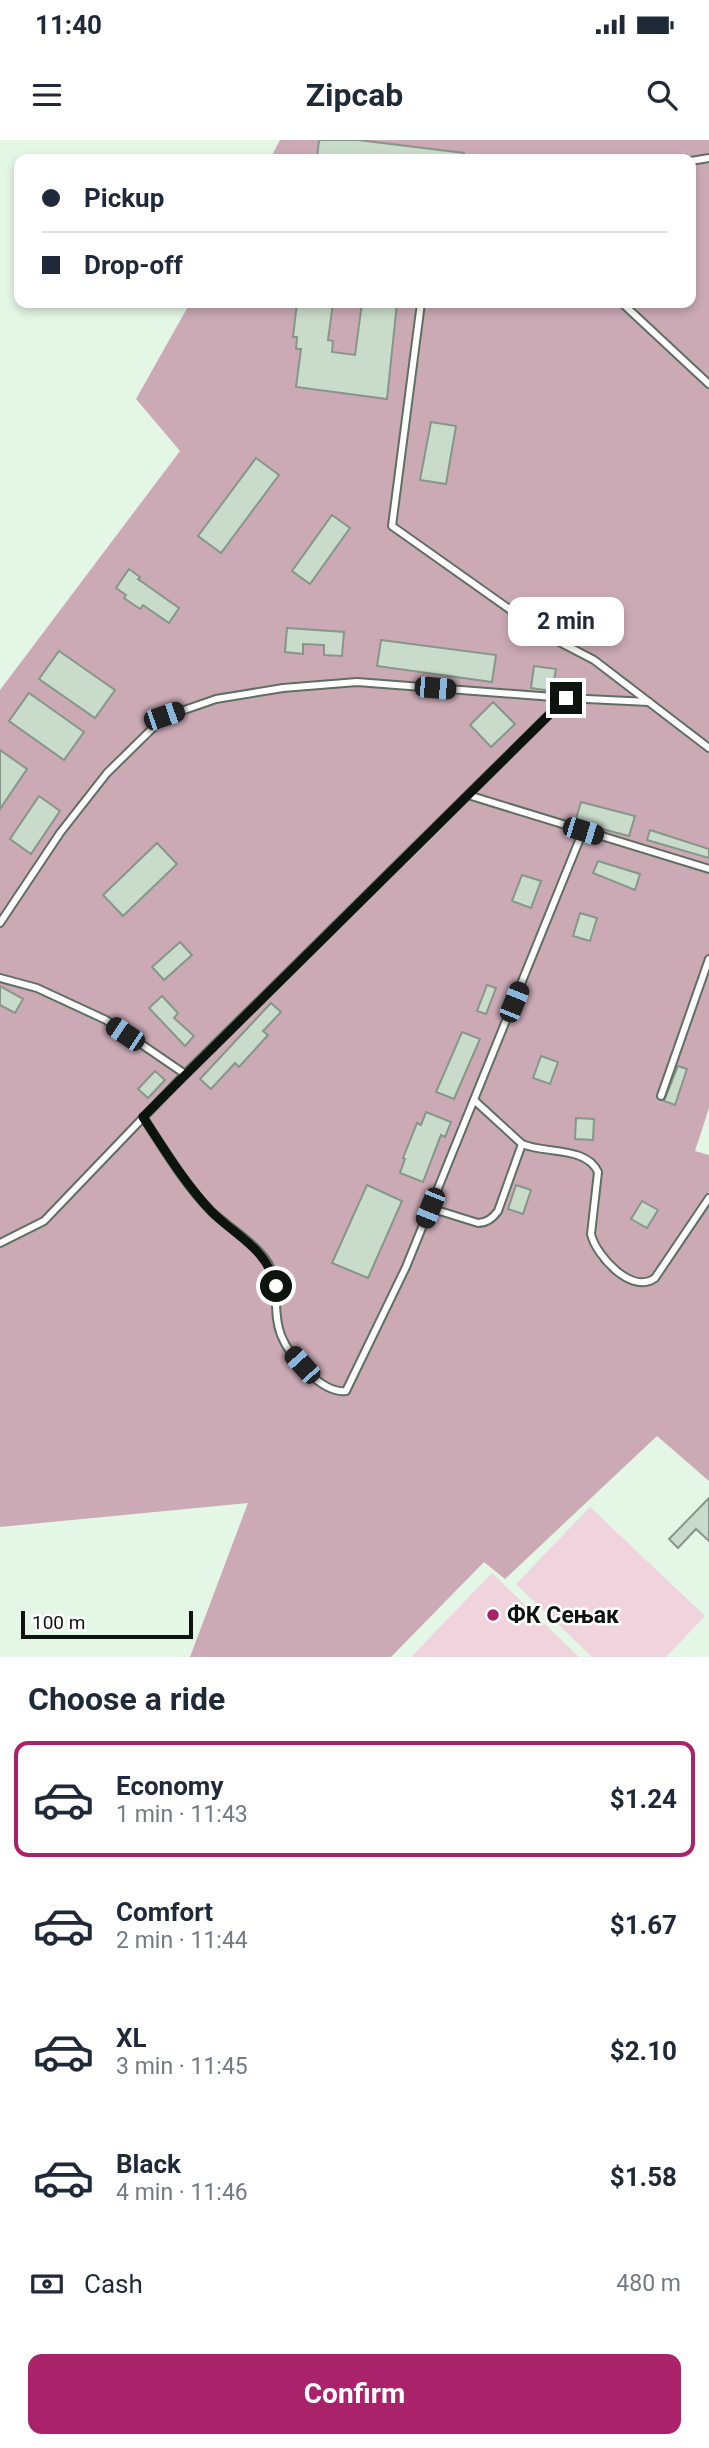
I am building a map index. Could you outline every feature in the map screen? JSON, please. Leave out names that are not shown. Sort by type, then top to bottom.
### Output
[{"type":"lane","points":[[420,308],[393,526],[546,635],[594,660],[709,748]]},
{"type":"lane","points":[[627,308],[709,384]]},
{"type":"lane","points":[[0,923],[61,833],[107,773],[164,716],[216,699],[283,688],[357,682],[649,702]]},
{"type":"lane","points":[[0,1243],[44,1221],[185,1074],[566,698]]},
{"type":"lane","points":[[468,795],[709,869]]},
{"type":"lane","points":[[143,1117],[211,1211],[268,1262],[276,1286],[280,1334],[289,1350],[316,1380],[337,1392],[346,1391],[406,1267],[583,831]]},
{"type":"lane","points":[[661,1096],[709,959]]},
{"type":"lane","points":[[0,978],[37,988],[106,1020],[185,1074]]},
{"type":"lane","points":[[474,1100],[522,1144],[530,1148],[578,1156],[588,1159],[596,1166],[598,1172],[591,1234],[593,1242],[598,1252],[615,1270],[631,1280],[642,1283],[655,1278],[709,1198]]},
{"type":"lane","points":[[430,1208],[478,1223],[494,1217],[522,1144]]},
{"type":"shaded area","points":[[280,140],[709,140],[709,1108],[695,1151],[709,1155],[709,1481],[657,1436],[505,1579],[484,1562],[391,1657],[190,1657],[248,1503],[0,1527],[0,690],[180,451],[136,399],[187,308],[696,308],[696,154],[273,154]]},
{"type":"shaded area","points":[[590,1507],[705,1616],[666,1657],[592,1657],[516,1584]]},
{"type":"shaded area","name":"ФК Сењак","points":[[492,1573],[579,1657],[411,1657]]},
{"type":"building","points":[[319,140],[358,140],[464,153],[464,154],[318,154]]},
{"type":"building","points":[[296,308],[332,308],[328,340],[333,341],[332,352],[355,355],[361,308],[396,308],[387,399],[296,387],[301,349],[296,349],[297,337],[293,337]]},
{"type":"building","points":[[431,422],[456,426],[446,484],[420,480]]},
{"type":"building","points":[[256,458],[279,475],[221,553],[198,536]]},
{"type":"building","points":[[332,515],[350,528],[310,584],[292,571]]},
{"type":"building","points":[[129,569],[140,577],[138,579],[179,608],[169,623],[143,605],[140,609],[124,598],[126,595],[116,588]]},
{"type":"building","points":[[287,628],[344,632],[342,656],[324,655],[324,645],[303,644],[303,654],[285,652]]},
{"type":"building","points":[[381,640],[496,655],[492,682],[377,666]]},
{"type":"building","points":[[59,651],[115,690],[95,718],[39,679]]},
{"type":"building","points":[[534,666],[556,669],[552,691],[531,688]]},
{"type":"building","points":[[29,693],[84,732],[64,760],[9,721]]},
{"type":"building","points":[[493,702],[515,724],[491,747],[470,725]]},
{"type":"building","points":[[0,750],[27,769],[0,809]]},
{"type":"building","points":[[39,796],[60,811],[31,854],[10,839]]},
{"type":"building","points":[[581,802],[635,816],[629,836],[575,822]]},
{"type":"building","points":[[650,830],[709,849],[709,858],[647,840]]},
{"type":"building","points":[[157,843],[177,864],[123,916],[103,895]]},
{"type":"building","points":[[598,861],[640,874],[635,890],[593,873]]},
{"type":"building","points":[[522,875],[541,881],[531,908],[512,901]]},
{"type":"building","points":[[580,913],[597,918],[590,941],[573,936]]},
{"type":"building","points":[[180,942],[192,955],[164,980],[152,967]]},
{"type":"building","points":[[487,985],[496,988],[486,1014],[477,1011]]},
{"type":"building","points":[[0,986],[23,999],[15,1013],[0,1005]]},
{"type":"building","points":[[162,996],[178,1013],[174,1018],[194,1036],[185,1046],[149,1008]]},
{"type":"building","points":[[271,1003],[281,1012],[263,1031],[268,1035],[239,1067],[235,1063],[211,1089],[200,1079]]},
{"type":"building","points":[[462,1032],[480,1039],[454,1099],[436,1092]]},
{"type":"building","points":[[541,1056],[558,1062],[550,1084],[533,1078]]},
{"type":"building","points":[[678,1066],[687,1069],[675,1105],[664,1101]]},
{"type":"building","points":[[155,1071],[165,1080],[148,1098],[138,1089]]},
{"type":"building","points":[[426,1112],[451,1122],[445,1137],[441,1135],[423,1182],[400,1173],[417,1123],[421,1125]]},
{"type":"building","points":[[576,1118],[594,1119],[593,1140],[575,1139]]},
{"type":"building","points":[[367,1185],[402,1201],[368,1278],[332,1263]]},
{"type":"building","points":[[516,1185],[531,1190],[523,1214],[508,1209]]},
{"type":"building","points":[[642,1201],[658,1210],[647,1228],[631,1219]]},
{"type":"building","points":[[709,1498],[709,1541],[696,1529],[678,1548],[669,1539]]},
{"type":"place","name":"ФК Сењак","points":[[493,1615]]},
{"type":"route","points":[[276,1286],[268,1262],[211,1211],[143,1117],[566,698]]}]
